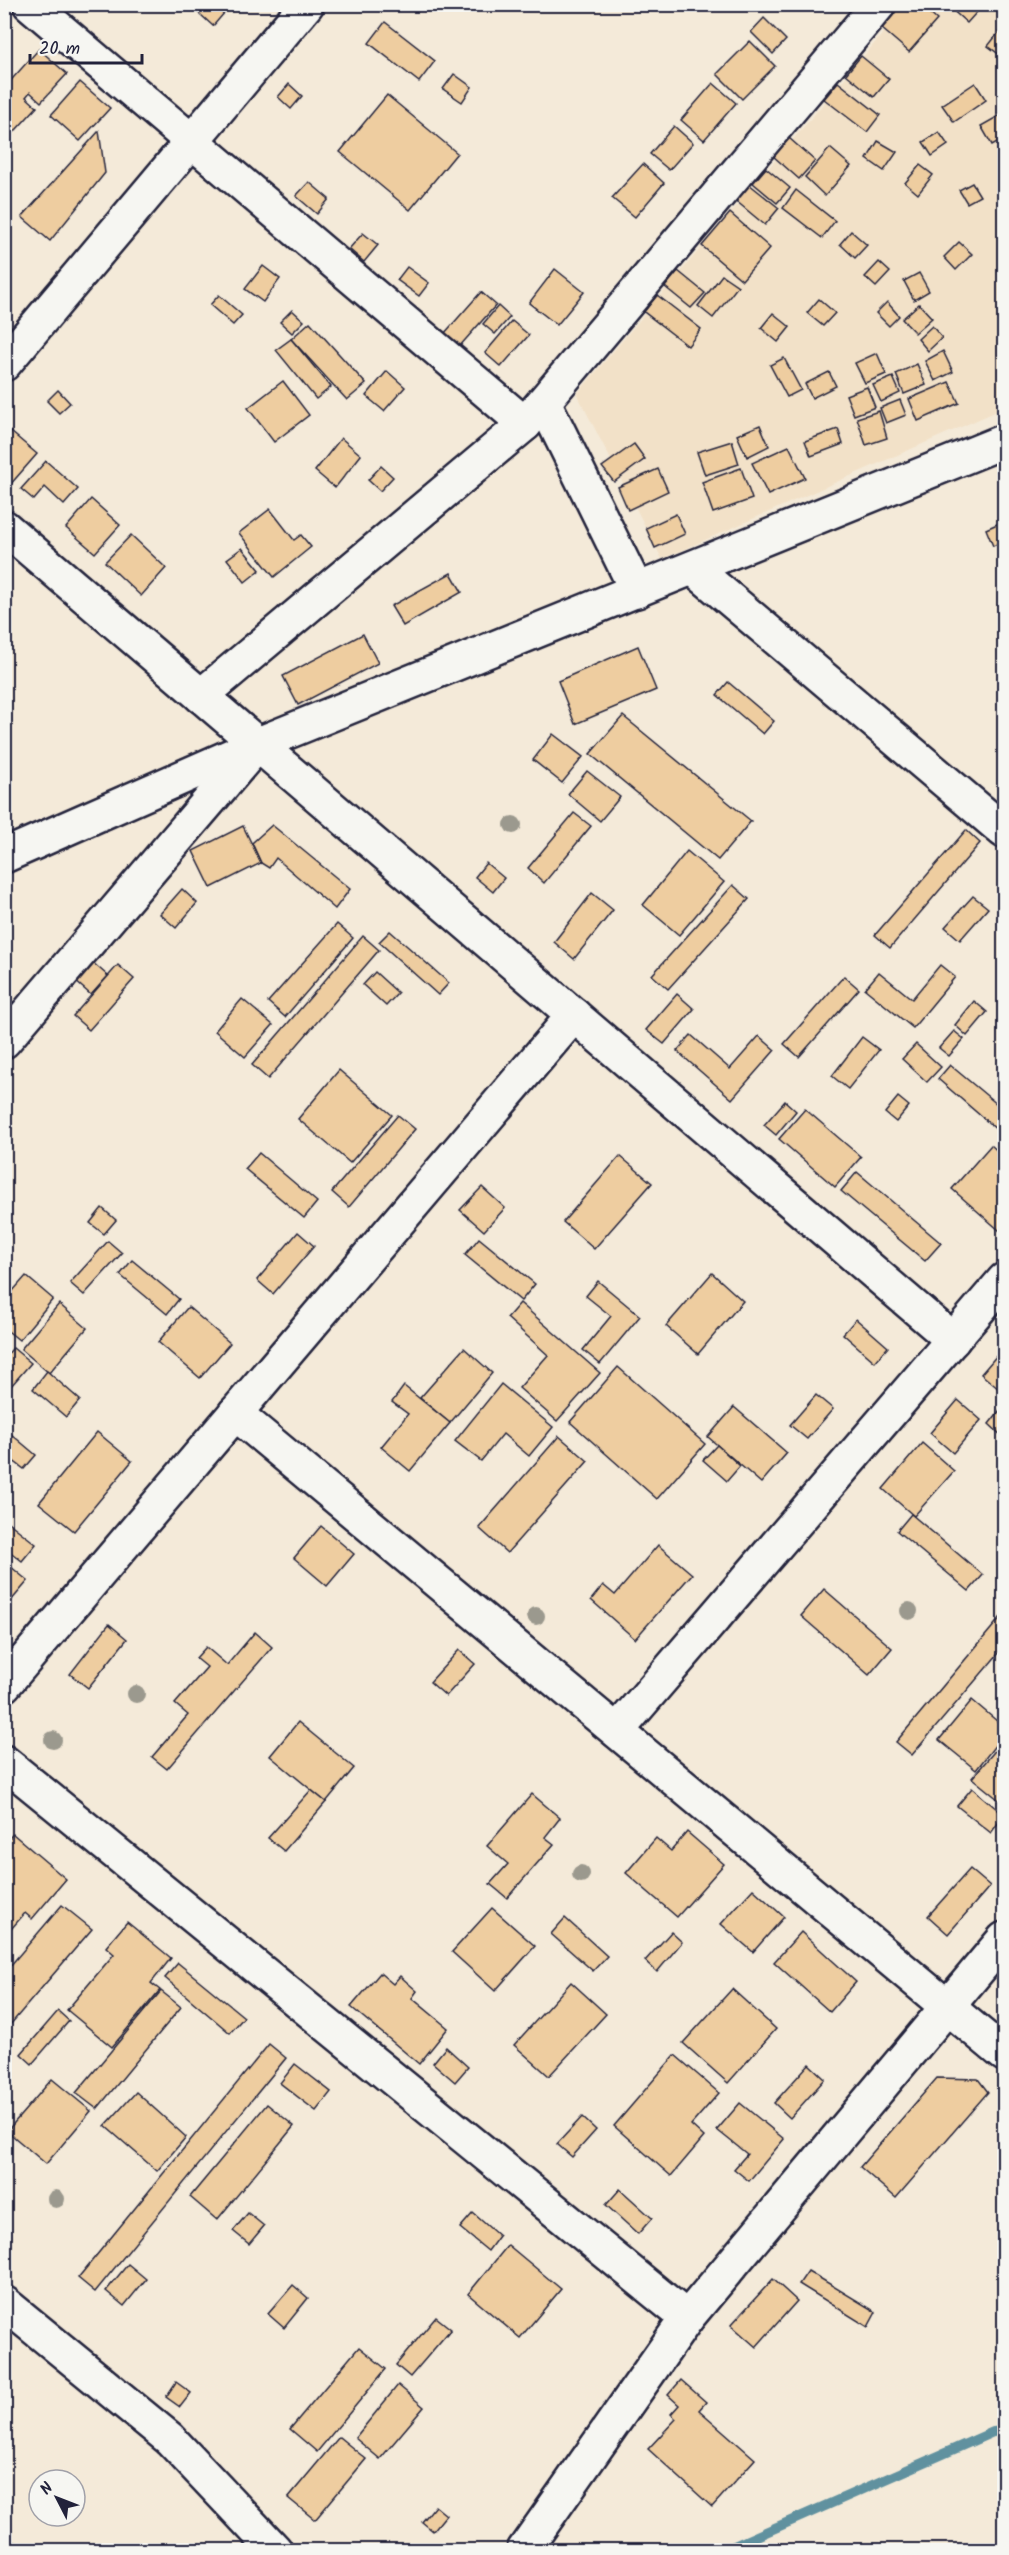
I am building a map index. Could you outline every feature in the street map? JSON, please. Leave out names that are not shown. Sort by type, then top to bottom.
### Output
[{"type":"street","points":[[30,4],[190,141],[534,413],[637,591]]},
{"type":"street","points":[[4,364],[307,4]]},
{"type":"street","points":[[201,696],[534,413],[879,4]]},
{"type":"street","points":[[4,856],[258,744],[1005,441]]},
{"type":"street","points":[[4,527],[953,1340]]},
{"type":"street","points":[[693,568],[1005,831]]},
{"type":"street","points":[[4,1041],[258,744]]},
{"type":"street","points":[[4,1685],[574,1015]]},
{"type":"street","points":[[617,1731],[1005,1280]]},
{"type":"street","points":[[236,1413],[1005,2054]]},
{"type":"street","points":[[4,1762],[687,2318]]},
{"type":"street","points":[[524,2550],[687,2318],[1005,1939]]},
{"type":"street","points":[[4,2303],[170,2439],[275,2550]]},
{"type":"shaded area","points":[[907,5],[1004,5],[1004,408],[662,559],[577,394]]},
{"type":"building","points":[[189,4],[232,4],[213,26]]},
{"type":"building","points":[[901,4],[919,4],[937,20],[909,52],[881,28]]},
{"type":"building","points":[[949,4],[984,4],[967,23],[948,6]]},
{"type":"building","points":[[764,18],[786,40],[773,54],[751,32]]},
{"type":"building","points":[[385,22],[435,61],[419,82],[369,43]]},
{"type":"building","points":[[1004,28],[1004,58],[988,46]]},
{"type":"building","points":[[750,41],[775,66],[742,99],[717,74]]},
{"type":"building","points":[[39,49],[67,74],[41,102],[30,92],[26,97],[37,107],[4,143],[4,88]]},
{"type":"building","points":[[861,56],[889,79],[874,97],[846,74]]},
{"type":"building","points":[[454,74],[472,87],[462,102],[443,89]]},
{"type":"building","points":[[80,82],[110,108],[80,141],[51,115]]},
{"type":"building","points":[[838,82],[880,115],[867,132],[824,99]]},
{"type":"building","points":[[713,83],[736,103],[704,140],[681,120]]},
{"type":"building","points":[[975,83],[986,100],[954,122],[942,105]]},
{"type":"building","points":[[289,84],[302,96],[291,109],[278,97]]},
{"type":"building","points":[[387,95],[457,153],[410,210],[340,152]]},
{"type":"building","points":[[1004,113],[1004,138],[992,145],[981,126]]},
{"type":"building","points":[[674,126],[693,143],[669,170],[650,154]]},
{"type":"building","points":[[99,131],[105,173],[50,241],[22,217]]},
{"type":"building","points":[[939,132],[948,145],[932,156],[923,142]]},
{"type":"building","points":[[789,138],[815,161],[799,179],[773,156]]},
{"type":"building","points":[[878,141],[897,152],[884,171],[867,159]]},
{"type":"building","points":[[830,148],[851,166],[825,196],[805,177]]},
{"type":"building","points":[[643,164],[664,183],[635,217],[612,198]]},
{"type":"building","points":[[920,165],[933,175],[918,194],[905,183]]},
{"type":"building","points":[[766,168],[790,188],[777,203],[753,183]]},
{"type":"building","points":[[309,182],[329,199],[317,214],[296,196]]},
{"type":"building","points":[[972,183],[980,196],[967,203],[959,190]]},
{"type":"building","points":[[749,184],[779,208],[765,225],[736,201]]},
{"type":"building","points":[[796,190],[835,221],[822,238],[783,208]]},
{"type":"building","points":[[730,213],[770,248],[742,280],[702,246]]},
{"type":"building","points":[[851,231],[867,245],[855,258],[840,244]]},
{"type":"building","points":[[363,233],[378,245],[364,262],[349,249]]},
{"type":"building","points":[[959,242],[972,254],[956,270],[944,257]]},
{"type":"building","points":[[879,262],[890,272],[876,287],[865,277]]},
{"type":"building","points":[[263,266],[280,279],[263,302],[245,289]]},
{"type":"building","points":[[407,267],[429,283],[419,296],[397,280]]},
{"type":"building","points":[[555,269],[584,292],[557,325],[529,303]]},
{"type":"building","points":[[678,271],[705,293],[691,308],[665,287]]},
{"type":"building","points":[[919,273],[929,291],[914,300],[904,281]]},
{"type":"building","points":[[722,275],[738,286],[713,318],[698,306]]},
{"type":"building","points":[[481,292],[496,305],[451,356],[436,343]]},
{"type":"building","points":[[219,295],[242,315],[233,325],[210,305]]},
{"type":"building","points":[[657,295],[701,329],[688,346],[644,312]]},
{"type":"building","points":[[819,299],[835,313],[823,326],[807,313]]},
{"type":"building","points":[[887,302],[899,316],[889,326],[876,313]]},
{"type":"building","points":[[919,304],[932,318],[915,333],[902,319]]},
{"type":"building","points":[[498,306],[510,317],[495,334],[483,324]]},
{"type":"building","points":[[292,310],[304,321],[292,333],[280,322]]},
{"type":"building","points":[[773,313],[790,327],[778,342],[761,328]]},
{"type":"building","points":[[512,321],[529,335],[501,367],[485,353]]},
{"type":"building","points":[[310,322],[366,384],[347,400],[291,339]]},
{"type":"building","points":[[932,326],[942,338],[928,351],[918,339]]},
{"type":"building","points":[[291,339],[331,387],[316,399],[276,350]]},
{"type":"building","points":[[943,351],[953,372],[935,381],[925,361]]},
{"type":"building","points":[[877,353],[886,374],[865,383],[855,363]]},
{"type":"building","points":[[784,358],[801,390],[787,397],[770,365]]},
{"type":"building","points":[[917,364],[926,385],[904,394],[896,374]]},
{"type":"building","points":[[387,371],[405,387],[384,411],[366,396]]},
{"type":"building","points":[[829,372],[836,386],[812,398],[805,384]]},
{"type":"building","points":[[893,377],[900,393],[881,402],[873,385]]},
{"type":"building","points":[[283,381],[309,415],[274,442],[248,408]]},
{"type":"building","points":[[949,382],[959,403],[918,421],[909,399]]},
{"type":"building","points":[[867,387],[875,407],[854,415],[846,395]]},
{"type":"building","points":[[58,390],[70,403],[59,413],[47,401]]},
{"type":"building","points":[[900,400],[906,415],[886,423],[880,408]]},
{"type":"building","points":[[879,411],[887,438],[866,445],[857,418]]},
{"type":"building","points":[[760,425],[769,446],[747,457],[737,435]]},
{"type":"building","points":[[4,426],[37,454],[9,486],[4,483]]},
{"type":"building","points":[[838,429],[843,444],[811,456],[805,441]]},
{"type":"building","points":[[341,438],[361,455],[335,488],[315,471]]},
{"type":"building","points":[[732,441],[739,464],[705,475],[697,452]]},
{"type":"building","points":[[634,444],[645,459],[614,482],[602,467]]},
{"type":"building","points":[[789,446],[805,478],[768,495],[752,463]]},
{"type":"building","points":[[46,461],[78,489],[64,505],[45,487],[34,500],[21,489]]},
{"type":"building","points":[[381,466],[393,477],[380,491],[368,480]]},
{"type":"building","points":[[741,468],[752,499],[713,513],[702,482]]},
{"type":"building","points":[[658,469],[668,491],[628,510],[618,487]]},
{"type":"building","points":[[91,499],[120,525],[95,553],[66,528]]},
{"type":"building","points":[[270,509],[294,540],[301,535],[311,547],[274,577],[239,533]]},
{"type":"building","points":[[676,514],[685,534],[655,548],[646,528]]},
{"type":"building","points":[[1004,521],[1004,541],[993,546],[986,529]]},
{"type":"building","points":[[131,535],[166,568],[141,596],[105,562]]},
{"type":"building","points":[[242,548],[260,570],[245,582],[227,559]]},
{"type":"building","points":[[451,573],[462,592],[403,626],[391,606]]},
{"type":"building","points":[[363,634],[378,663],[298,705],[283,676]]},
{"type":"building","points":[[638,646],[656,690],[575,724],[558,681]]},
{"type":"building","points":[[728,682],[774,721],[763,734],[717,695]]},
{"type":"building","points":[[623,716],[751,821],[718,860],[590,754]]},
{"type":"building","points":[[553,734],[583,757],[562,783],[533,760]]},
{"type":"building","points":[[587,771],[620,797],[600,821],[568,794]]},
{"type":"building","points":[[574,813],[591,826],[544,883],[528,868]]},
{"type":"building","points":[[272,825],[350,889],[335,909],[276,858],[269,868],[261,863],[252,843]]},
{"type":"building","points":[[243,826],[261,863],[211,888],[193,851]]},
{"type":"building","points":[[966,830],[980,843],[890,948],[875,935]]},
{"type":"building","points":[[687,851],[724,882],[679,935],[643,905]]},
{"type":"building","points":[[486,863],[504,878],[493,892],[475,877]]},
{"type":"building","points":[[733,885],[749,899],[668,989],[652,975]]},
{"type":"building","points":[[182,889],[197,903],[176,928],[160,914]]},
{"type":"building","points":[[592,893],[613,910],[574,959],[554,942]]},
{"type":"building","points":[[973,896],[988,908],[960,940],[945,927]]},
{"type":"building","points":[[337,924],[353,938],[285,1017],[268,1002]]},
{"type":"building","points":[[390,931],[449,983],[438,995],[379,942]]},
{"type":"building","points":[[363,936],[379,950],[268,1079],[252,1065]]},
{"type":"building","points":[[91,961],[108,976],[91,995],[74,980]]},
{"type":"building","points":[[118,965],[134,979],[89,1030],[73,1016]]},
{"type":"building","points":[[940,965],[955,977],[913,1028],[865,989],[879,972],[912,999]]},
{"type":"building","points":[[375,972],[398,993],[386,1006],[363,985]]},
{"type":"building","points":[[844,976],[859,989],[799,1057],[784,1044]]},
{"type":"building","points":[[677,994],[694,1009],[664,1044],[646,1030]]},
{"type":"building","points":[[242,999],[273,1025],[245,1057],[215,1031]]},
{"type":"building","points":[[974,1001],[987,1012],[967,1036],[955,1025]]},
{"type":"building","points":[[954,1031],[964,1039],[949,1056],[939,1048]]},
{"type":"building","points":[[691,1035],[730,1069],[759,1036],[775,1050],[732,1099],[677,1051]]},
{"type":"building","points":[[862,1037],[879,1050],[848,1089],[832,1076]]},
{"type":"building","points":[[916,1044],[941,1067],[927,1082],[902,1059]]},
{"type":"building","points":[[950,1065],[1004,1110],[1004,1136],[938,1079]]},
{"type":"building","points":[[339,1070],[392,1115],[350,1163],[298,1119]]},
{"type":"building","points":[[898,1097],[909,1106],[896,1122],[885,1113]]},
{"type":"building","points":[[785,1101],[796,1111],[776,1135],[764,1125]]},
{"type":"building","points":[[805,1109],[861,1157],[835,1187],[779,1139]]},
{"type":"building","points":[[398,1115],[415,1129],[349,1207],[332,1192]]},
{"type":"building","points":[[991,1145],[1004,1157],[1004,1226],[1000,1231],[952,1189]]},
{"type":"building","points":[[259,1153],[317,1202],[304,1218],[245,1169]]},
{"type":"building","points":[[620,1156],[652,1183],[594,1249],[563,1222]]},
{"type":"building","points":[[857,1172],[941,1243],[925,1261],[841,1191]]},
{"type":"building","points":[[482,1187],[505,1208],[484,1231],[460,1210]]},
{"type":"building","points":[[102,1208],[116,1220],[104,1234],[90,1223]]},
{"type":"building","points":[[298,1232],[314,1246],[273,1294],[257,1280]]},
{"type":"building","points":[[479,1238],[535,1284],[521,1301],[465,1255]]},
{"type":"building","points":[[108,1241],[122,1253],[84,1295],[70,1283]]},
{"type":"building","points":[[132,1260],[179,1299],[167,1314],[120,1275]]},
{"type":"building","points":[[712,1273],[743,1301],[698,1354],[666,1326]]},
{"type":"building","points":[[26,1276],[53,1299],[19,1340],[4,1328],[4,1301]]},
{"type":"building","points":[[598,1281],[640,1316],[600,1364],[583,1350],[611,1316],[586,1296]]},
{"type":"building","points":[[520,1303],[600,1373],[557,1421],[519,1388],[548,1355],[507,1318]]},
{"type":"building","points":[[59,1304],[87,1328],[49,1373],[21,1349]]},
{"type":"building","points":[[188,1307],[230,1343],[200,1378],[158,1342]]},
{"type":"building","points":[[856,1319],[888,1347],[875,1362],[843,1334]]},
{"type":"building","points":[[1004,1347],[1004,1384],[1000,1390],[981,1374]]},
{"type":"building","points":[[13,1348],[31,1363],[4,1394],[4,1358]]},
{"type":"building","points":[[464,1348],[492,1373],[450,1423],[420,1398]]},
{"type":"building","points":[[618,1367],[705,1444],[657,1499],[570,1422]]},
{"type":"building","points":[[47,1371],[80,1400],[66,1417],[33,1389]]},
{"type":"building","points":[[501,1384],[553,1427],[529,1456],[503,1434],[481,1461],[455,1441]]},
{"type":"building","points":[[404,1386],[450,1423],[410,1471],[381,1447],[408,1414],[392,1402]]},
{"type":"building","points":[[816,1395],[833,1409],[807,1439],[790,1425]]},
{"type":"building","points":[[958,1400],[981,1420],[953,1453],[930,1433]]},
{"type":"building","points":[[1004,1405],[1004,1438],[989,1424]]},
{"type":"building","points":[[734,1407],[787,1453],[761,1483],[708,1437]]},
{"type":"building","points":[[97,1432],[132,1461],[74,1531],[39,1503]]},
{"type":"building","points":[[11,1434],[36,1455],[24,1469],[4,1454],[4,1442]]},
{"type":"building","points":[[559,1436],[588,1461],[507,1553],[479,1528]]},
{"type":"building","points":[[922,1443],[954,1471],[914,1516],[883,1489]]},
{"type":"building","points":[[717,1445],[740,1466],[727,1481],[703,1460]]},
{"type":"building","points":[[911,1514],[983,1575],[969,1591],[897,1531]]},
{"type":"building","points":[[4,1519],[36,1544],[22,1561],[4,1547]]},
{"type":"building","points":[[321,1526],[354,1554],[327,1586],[294,1558]]},
{"type":"building","points":[[658,1545],[692,1574],[635,1639],[591,1600],[603,1585],[615,1595]]},
{"type":"building","points":[[4,1561],[28,1581],[4,1609]]},
{"type":"building","points":[[824,1589],[892,1648],[869,1675],[801,1616]]},
{"type":"building","points":[[1001,1617],[1004,1621],[1004,1647],[912,1755],[896,1742]]},
{"type":"building","points":[[109,1624],[127,1639],[88,1688],[70,1674]]},
{"type":"building","points":[[255,1632],[272,1647],[167,1769],[152,1757],[188,1715],[175,1704],[207,1667],[196,1658],[206,1647],[227,1665]]},
{"type":"building","points":[[459,1650],[475,1664],[446,1696],[430,1682]]},
{"type":"building","points":[[972,1700],[1004,1727],[1004,1734],[976,1770],[939,1740]]},
{"type":"building","points":[[298,1722],[354,1768],[326,1802],[270,1756]]},
{"type":"building","points":[[1004,1740],[1004,1804],[972,1778]]},
{"type":"building","points":[[972,1788],[1004,1815],[991,1833],[957,1806]]},
{"type":"building","points":[[311,1790],[326,1802],[284,1851],[268,1838]]},
{"type":"building","points":[[532,1794],[560,1818],[545,1837],[554,1844],[507,1898],[490,1884],[508,1864],[487,1846]]},
{"type":"building","points":[[687,1832],[724,1864],[677,1917],[626,1873],[656,1838],[671,1851]]},
{"type":"building","points":[[13,1834],[66,1879],[32,1919],[25,1913],[4,1937],[4,1843]]},
{"type":"building","points":[[970,1869],[990,1886],[948,1934],[928,1916]]},
{"type":"building","points":[[753,1889],[784,1917],[753,1952],[721,1924]]},
{"type":"building","points":[[62,1905],[92,1929],[4,2032],[4,1973]]},
{"type":"building","points":[[492,1908],[535,1946],[495,1991],[452,1952]]},
{"type":"building","points":[[565,1918],[607,1956],[593,1971],[551,1934]]},
{"type":"building","points":[[127,1922],[171,1958],[151,1983],[160,1990],[112,2047],[67,2010],[114,1954],[106,1947]]},
{"type":"building","points":[[671,1932],[682,1942],[657,1972],[645,1961]]},
{"type":"building","points":[[801,1932],[856,1982],[830,2012],[774,1962]]},
{"type":"building","points":[[178,1963],[244,2017],[230,2033],[165,1978]]},
{"type":"building","points":[[380,1973],[393,1984],[400,1976],[417,1991],[412,1998],[448,2028],[419,2064],[351,2007]]},
{"type":"building","points":[[571,1982],[606,2014],[549,2076],[514,2045]]},
{"type":"building","points":[[732,1989],[776,2029],[728,2083],[683,2043]]},
{"type":"building","points":[[161,1991],[181,2007],[97,2109],[76,2093]]},
{"type":"building","points":[[58,2011],[69,2021],[32,2064],[21,2054]]},
{"type":"building","points":[[269,2044],[286,2058],[95,2292],[78,2278]]},
{"type":"building","points":[[446,2047],[468,2067],[455,2082],[433,2063]]},
{"type":"building","points":[[675,2055],[719,2093],[691,2125],[704,2137],[671,2176],[614,2126]]},
{"type":"building","points":[[295,2064],[331,2092],[316,2111],[280,2083]]},
{"type":"building","points":[[809,2064],[825,2079],[790,2118],[774,2103]]},
{"type":"building","points":[[937,2078],[978,2079],[988,2092],[896,2198],[860,2167]]},
{"type":"building","points":[[52,2079],[91,2111],[46,2164],[7,2131]]},
{"type":"building","points":[[136,2092],[186,2137],[157,2171],[105,2126]]},
{"type":"building","points":[[740,2103],[784,2139],[749,2181],[734,2169],[747,2154],[717,2130]]},
{"type":"building","points":[[267,2104],[294,2126],[217,2220],[190,2197]]},
{"type":"building","points":[[582,2117],[596,2130],[572,2157],[557,2144]]},
{"type":"building","points":[[620,2189],[652,2218],[638,2234],[606,2205]]},
{"type":"building","points":[[248,2213],[264,2226],[249,2244],[233,2231]]},
{"type":"building","points":[[473,2213],[499,2236],[488,2251],[460,2228]]},
{"type":"building","points":[[508,2245],[561,2289],[520,2338],[468,2294]]},
{"type":"building","points":[[128,2264],[146,2279],[124,2306],[106,2291]]},
{"type":"building","points":[[808,2271],[876,2312],[868,2327],[799,2284]]},
{"type":"building","points":[[773,2279],[797,2301],[756,2347],[731,2325]]},
{"type":"building","points":[[293,2285],[308,2298],[284,2328],[268,2314]]},
{"type":"building","points":[[436,2317],[451,2329],[410,2377],[396,2365]]},
{"type":"building","points":[[359,2347],[386,2369],[317,2452],[290,2429]]},
{"type":"building","points":[[681,2380],[706,2402],[699,2410],[755,2459],[712,2507],[648,2449],[676,2419],[671,2414],[679,2405],[668,2395]]},
{"type":"building","points":[[176,2382],[191,2393],[180,2407],[166,2397]]},
{"type":"building","points":[[398,2385],[424,2407],[380,2459],[355,2438]]},
{"type":"building","points":[[339,2437],[366,2459],[315,2520],[288,2498]]},
{"type":"building","points":[[435,2506],[446,2515],[433,2531],[422,2522]]},
{"type":"waterway","points":[[725,2550],[993,2432],[1004,2431]]},
{"type":"waterway","points":[[4,2545],[37,2550]]}]
